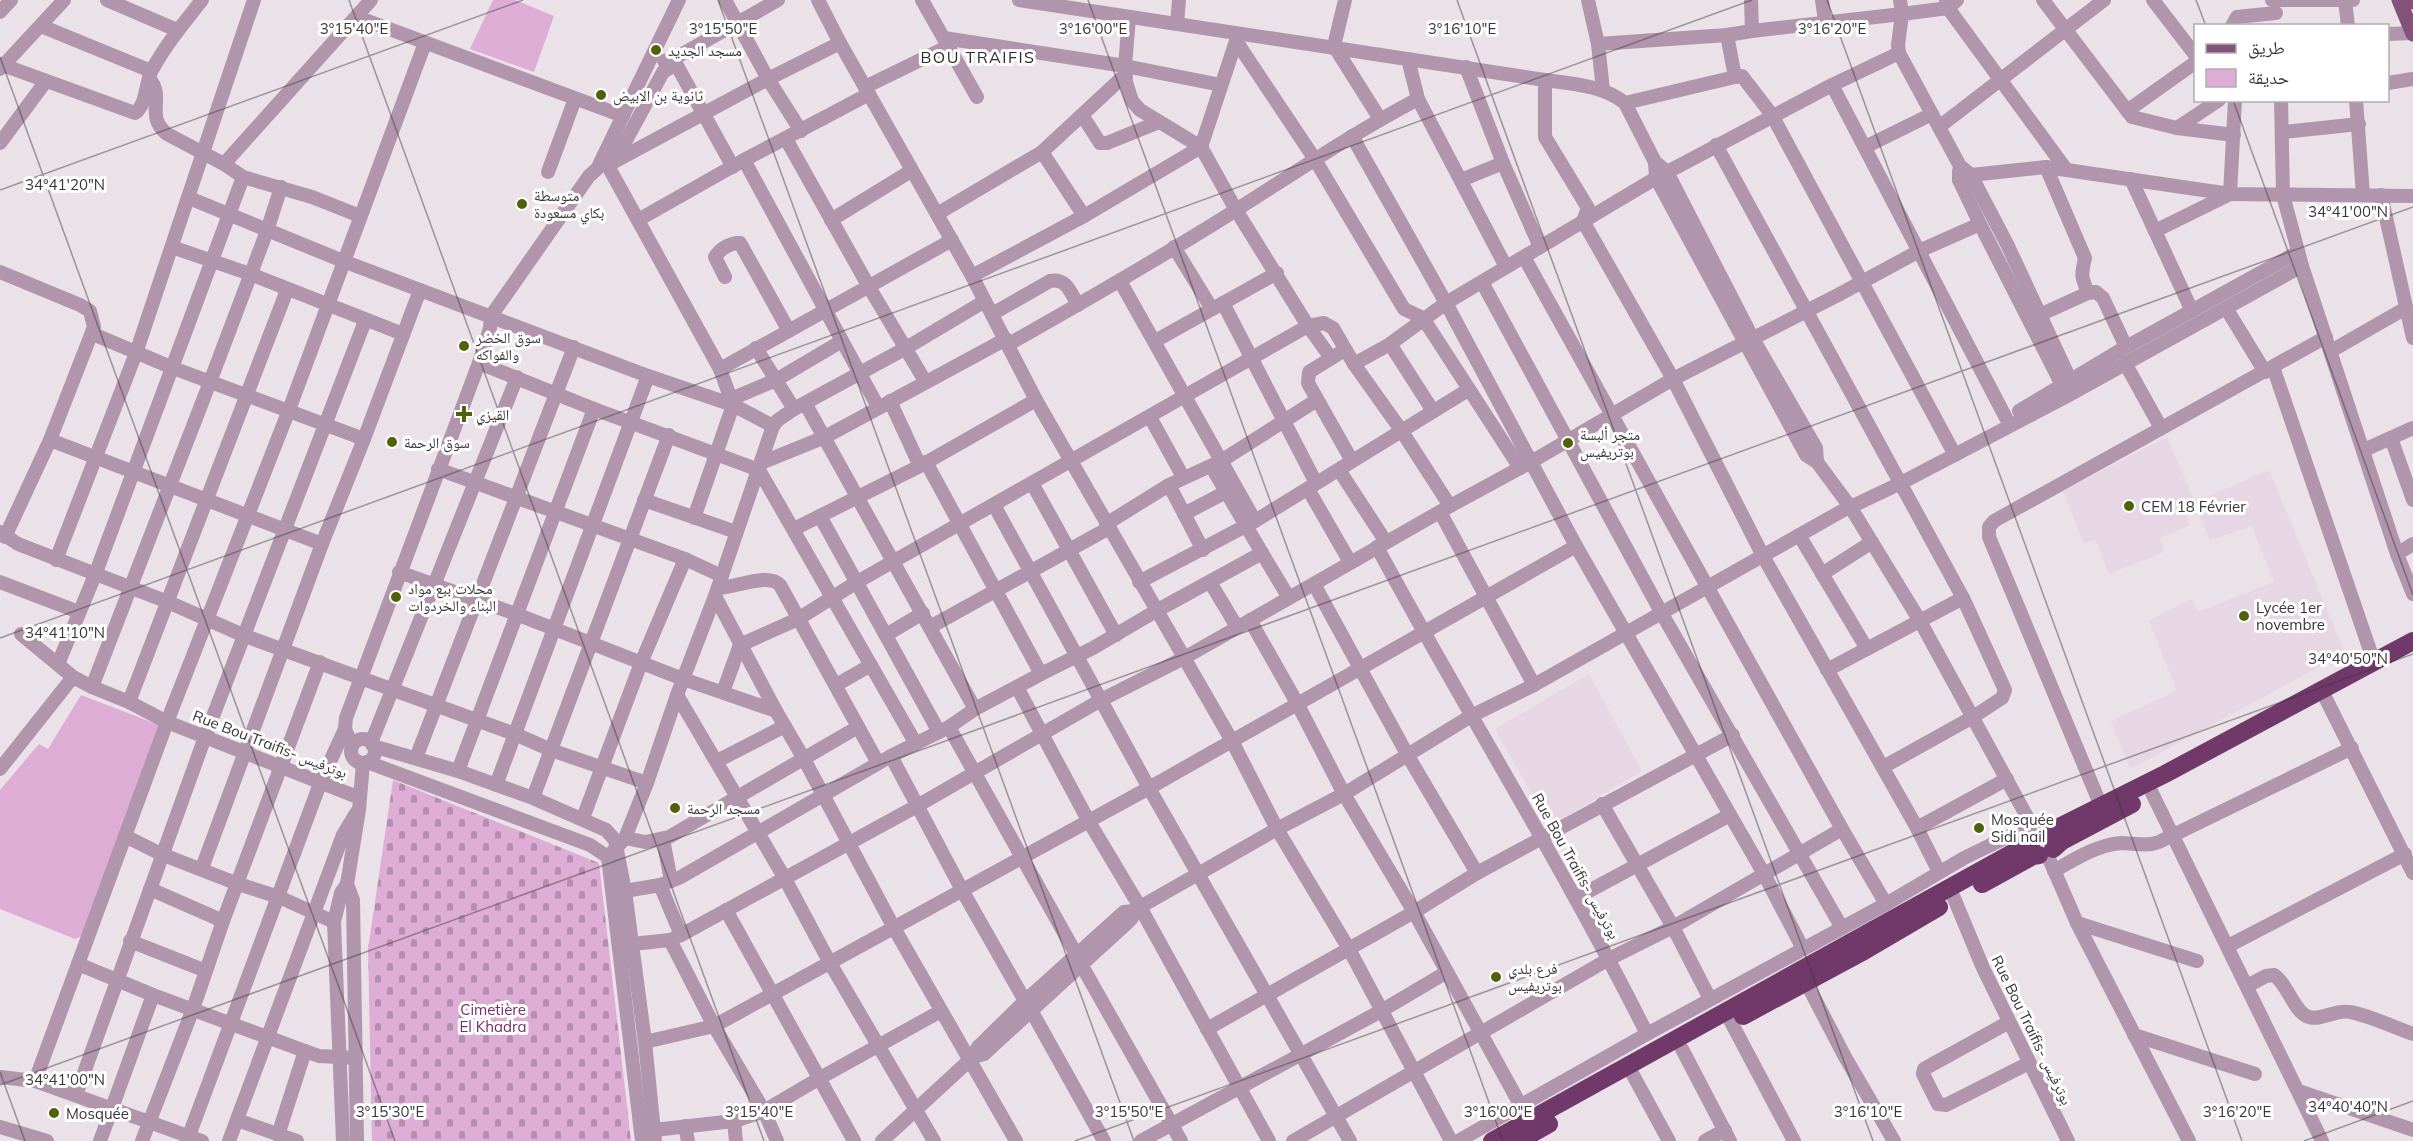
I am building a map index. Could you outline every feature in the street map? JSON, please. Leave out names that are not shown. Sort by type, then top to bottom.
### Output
[{"type":"highway","points":[[1492,1141],[2042,846],[2101,806],[2413,641]]},
{"type":"highway","points":[[1519,1141],[1633,1075],[2033,856],[2042,846],[2062,841],[2326,699],[2413,655]]},
{"type":"main road","points":[[2399,0],[2413,34]]},
{"type":"street","points":[[64,0],[1,66],[135,113],[141,107],[150,74],[177,30],[202,0]]},
{"type":"street","points":[[107,0],[177,30]]},
{"type":"street","points":[[56,560],[136,353],[254,0]]},
{"type":"street","points":[[224,164],[371,0]]},
{"type":"street","points":[[679,0],[622,116],[606,162],[720,369],[732,402],[694,518]]},
{"type":"street","points":[[725,0],[768,79],[801,131]]},
{"type":"street","points":[[650,61],[675,58],[778,0]]},
{"type":"street","points":[[818,0],[911,171],[989,307],[1036,400],[1232,741],[1277,829],[1349,949],[1451,1141]]},
{"type":"street","points":[[922,0],[977,97]]},
{"type":"street","points":[[1022,0],[1098,6],[1129,18],[1177,24],[1237,37],[1334,46],[1545,80],[1614,96],[1742,76],[1772,116],[1953,451]]},
{"type":"street","points":[[1177,24],[1179,0]]},
{"type":"street","points":[[1345,0],[1334,46],[1380,119]]},
{"type":"street","points":[[1588,0],[1598,44],[1614,96],[1655,162],[1748,340],[1816,448],[1817,462],[1872,542],[1920,621],[1973,717],[2042,846],[2077,923],[2188,1141]]},
{"type":"street","points":[[1751,0],[1752,31]]},
{"type":"street","points":[[1822,0],[1826,21]]},
{"type":"street","points":[[2043,0],[2127,111],[2138,120],[2177,128],[2234,135]]},
{"type":"street","points":[[1939,127],[2104,0]]},
{"type":"street","points":[[2153,0],[2194,53]]},
{"type":"street","points":[[2345,0],[2348,24]]},
{"type":"street","points":[[2233,24],[2237,17],[2276,8],[2353,0]]},
{"type":"street","points":[[1598,44],[1727,35],[1826,21],[1901,7],[1950,2],[2000,80],[2065,168]]},
{"type":"street","points":[[1901,7],[1899,53],[1963,174],[2008,246],[2035,317],[2069,389]]},
{"type":"street","points":[[357,17],[622,116]]},
{"type":"street","points":[[1129,18],[1126,70],[1129,92],[1134,105],[1201,147],[1236,210],[1308,326],[1331,358]]},
{"type":"street","points":[[41,26],[150,74],[156,88],[155,118],[159,128],[167,134],[224,164],[243,177],[280,187],[360,216]]},
{"type":"street","points":[[2389,34],[2413,34]]},
{"type":"street","points":[[1727,35],[1736,77]]},
{"type":"street","points":[[972,276],[1084,216],[1201,147],[1237,37]]},
{"type":"street","points":[[1237,37],[1314,158],[1404,309],[1423,318],[1468,390],[1525,465],[1576,546],[1764,874],[1803,949]]},
{"type":"street","points":[[638,220],[738,163],[801,131],[947,42],[1221,85]]},
{"type":"street","points":[[35,1082],[167,722],[289,410],[425,43]]},
{"type":"street","points":[[606,162],[840,43]]},
{"type":"street","points":[[1354,364],[1390,344],[1446,303],[1662,175],[1832,84],[1899,53]]},
{"type":"street","points":[[1408,59],[1418,99],[1506,267]]},
{"type":"street","points":[[2127,111],[2194,63]]},
{"type":"street","points":[[188,1139],[321,781],[345,729],[346,718],[360,678],[493,321],[590,189],[663,72],[674,64],[678,65],[704,114],[738,163],[859,372],[884,404],[961,524],[1041,674]]},
{"type":"street","points":[[1466,68],[1503,163],[1540,247]]},
{"type":"street","points":[[937,214],[1042,152],[1126,70]]},
{"type":"street","points":[[2389,83],[2413,79]]},
{"type":"street","points":[[1545,80],[1545,137],[1588,208],[1583,221]]},
{"type":"street","points":[[0,143],[46,81]]},
{"type":"street","points":[[1832,84],[2006,418]]},
{"type":"street","points":[[548,172],[575,99]]},
{"type":"street","points":[[479,363],[594,409],[716,453],[760,466],[825,437],[926,381],[1078,305],[1236,210],[1314,158],[1418,99]]},
{"type":"street","points":[[2177,128],[2215,102]]},
{"type":"street","points":[[2230,195],[2235,102]]},
{"type":"street","points":[[2282,102],[2283,195],[2300,259],[2397,554],[2413,594]]},
{"type":"street","points":[[2356,102],[2363,195]]},
{"type":"street","points":[[1864,147],[1932,114]]},
{"type":"street","points":[[1082,115],[1100,143],[1107,143],[1159,122]]},
{"type":"street","points":[[2283,132],[2358,124]]},
{"type":"street","points":[[1352,136],[1446,303],[1525,465]]},
{"type":"street","points":[[786,139],[869,287],[926,381]]},
{"type":"street","points":[[1716,145],[1963,598],[2005,690],[2002,698],[1973,717],[1883,767]]},
{"type":"street","points":[[1042,152],[1084,216]]},
{"type":"street","points":[[1461,180],[1503,163]]},
{"type":"street","points":[[1963,174],[2046,167],[2065,168],[2230,195],[2413,196]]},
{"type":"street","points":[[2046,167],[2085,258],[2080,270],[2088,293]]},
{"type":"street","points":[[831,220],[911,171]]},
{"type":"street","points":[[1963,174],[1980,224],[1995,253],[2035,317]]},
{"type":"street","points":[[58,664],[96,575],[243,177]]},
{"type":"street","points":[[2131,179],[2192,311]]},
{"type":"street","points":[[92,687],[267,231],[280,187]]},
{"type":"street","points":[[2155,231],[2230,195]]},
{"type":"street","points":[[2381,195],[2413,338]]},
{"type":"street","points":[[189,198],[493,321],[574,347],[648,376],[732,402],[773,426]]},
{"type":"street","points":[[1583,221],[1673,379],[1763,556],[1917,828],[1939,872]]},
{"type":"street","points":[[632,944],[675,937],[726,910],[917,806],[1101,700],[1250,620],[1673,379],[1919,251],[1980,224]]},
{"type":"street","points":[[720,369],[952,240]]},
{"type":"street","points":[[725,277],[715,256],[720,250],[736,242],[740,243],[789,331]]},
{"type":"street","points":[[1995,253],[2008,246]]},
{"type":"street","points":[[172,247],[250,274],[403,334]]},
{"type":"street","points":[[1174,248],[1218,306],[1250,359],[1350,562]]},
{"type":"street","points":[[1524,257],[1886,904]]},
{"type":"street","points":[[1953,451],[2006,418],[2125,363],[2226,308],[2300,259]]},
{"type":"street","points":[[882,1141],[970,1059],[984,1054],[1028,1006],[1079,960],[1132,918],[1136,909],[1344,794],[1471,716],[1534,685],[1847,507],[2069,389],[2126,347],[2192,311],[2300,259]]},
{"type":"street","points":[[0,272],[80,305],[90,311],[94,327],[50,440],[2,535],[56,560],[168,602],[245,636],[515,734],[551,750],[647,783]]},
{"type":"street","points":[[1155,342],[1277,273]]},
{"type":"street","points":[[1120,280],[1185,396],[1216,464],[1226,492],[1250,523]]},
{"type":"street","points":[[642,1141],[617,944],[617,847],[647,783],[773,426],[799,406],[859,372],[989,307],[1050,281],[1065,282],[1078,305]]},
{"type":"street","points":[[1482,282],[1661,612],[1842,928]]},
{"type":"street","points":[[129,702],[287,290]]},
{"type":"street","points":[[202,868],[322,544],[420,290]]},
{"type":"street","points":[[2035,317],[2088,293],[2096,292],[2103,298],[2126,347]]},
{"type":"street","points":[[2226,308],[2269,370],[2374,662]]},
{"type":"street","points":[[2331,351],[2406,308]]},
{"type":"street","points":[[76,1095],[161,854],[365,321]]},
{"type":"street","points":[[723,692],[740,645],[798,619],[857,582],[1308,326],[1329,324],[1401,430],[1445,509],[1486,595],[1534,685]]},
{"type":"street","points":[[93,334],[173,368],[364,439]]},
{"type":"street","points":[[2101,806],[1989,537],[1989,528],[1994,521],[2326,337]]},
{"type":"street","points":[[732,402],[776,380],[842,341]]},
{"type":"street","points":[[1390,344],[1432,411]]},
{"type":"street","points":[[416,758],[574,347]]},
{"type":"street","points":[[756,348],[776,380],[825,437],[975,709]]},
{"type":"street","points":[[1345,349],[1309,372],[1307,376],[1317,400],[1353,461]]},
{"type":"street","points":[[2125,363],[2161,428]]},
{"type":"street","points":[[496,785],[633,422],[648,376]]},
{"type":"street","points":[[359,758],[373,757],[373,745],[393,690],[517,377]]},
{"type":"street","points":[[1139,582],[1250,523],[1468,390]]},
{"type":"street","points":[[794,530],[923,464],[1036,400]]},
{"type":"street","points":[[930,627],[1108,526],[1183,477],[1216,464],[1317,400]]},
{"type":"street","points":[[458,771],[594,409]]},
{"type":"street","points":[[1150,417],[1183,477]]},
{"type":"street","points":[[2364,450],[2413,428]]},
{"type":"street","points":[[533,798],[669,435]]},
{"type":"street","points":[[2391,438],[2413,500]]},
{"type":"street","points":[[50,440],[322,544]]},
{"type":"street","points":[[1216,464],[1250,523],[1262,553],[1288,598]]},
{"type":"street","points":[[760,466],[916,744]]},
{"type":"street","points":[[438,469],[685,559],[718,587],[740,645],[894,928],[1016,1141]]},
{"type":"street","name":"Rue Bou Traifis- بوترفيس","points":[[1339,470],[1381,545],[1423,633],[1542,837],[1647,1034]]},
{"type":"street","points":[[1032,483],[1116,635]]},
{"type":"street","points":[[1169,485],[1203,550]]},
{"type":"street","points":[[1184,514],[1226,492]]},
{"type":"street","points":[[644,500],[736,532]]},
{"type":"street","points":[[994,505],[1149,788],[1350,1141]]},
{"type":"street","points":[[820,516],[886,635],[974,774],[1181,1141]]},
{"type":"street","points":[[1799,535],[1867,649]]},
{"type":"street","points":[[1822,574],[1872,542]]},
{"type":"street","points":[[2397,554],[2413,544]]},
{"type":"street","points":[[645,1042],[714,1026],[1149,788],[1576,546]]},
{"type":"street","points":[[625,891],[666,883],[884,760],[944,729],[975,709],[1116,635],[1262,553]]},
{"type":"street","points":[[583,818],[641,663],[685,559]]},
{"type":"street","points":[[399,572],[516,614],[683,679],[776,711]]},
{"type":"street","points":[[718,587],[729,588],[763,580],[777,581],[858,727],[917,806],[1104,1141]]},
{"type":"street","points":[[0,582],[79,612]]},
{"type":"street","points":[[1210,582],[1237,627]]},
{"type":"street","points":[[1314,584],[1362,668],[1408,756],[1477,873]]},
{"type":"street","points":[[1827,670],[1963,598]]},
{"type":"street","points":[[886,635],[923,613]]},
{"type":"street","points":[[1250,620],[1297,703],[1344,794],[1414,912],[1521,1106]]},
{"type":"street","name":"Rue Bou Traifis- بوترفيس","points":[[21,634],[73,677],[92,687],[129,702],[167,722],[281,768],[321,781],[360,800],[359,758],[345,729]]},
{"type":"street","points":[[142,1141],[193,1009],[223,921],[320,662]]},
{"type":"street","points":[[836,685],[871,665]]},
{"type":"street","points":[[0,769],[73,677]]},
{"type":"street","points":[[1017,687],[1136,909],[1269,1141]]},
{"type":"street","points":[[677,695],[784,877],[830,963],[934,1141]]},
{"type":"street","points":[[2326,699],[2406,848],[2413,873]]},
{"type":"street","points":[[717,761],[785,726]]},
{"type":"street","points":[[359,758],[590,844],[617,847],[663,839],[858,727]]},
{"type":"street","points":[[1206,1029],[1414,912],[1477,873],[1733,735]]},
{"type":"street","points":[[359,758],[359,740],[366,740],[373,745],[458,771],[533,798],[583,818],[610,833],[617,847],[625,891],[655,1136],[685,1126],[734,1121],[764,1111],[941,1011]]},
{"type":"street","points":[[1458,1141],[1710,999],[1886,904],[1939,872],[2042,846],[2102,847],[2120,843],[2149,845],[2172,837],[2352,748]]},
{"type":"street","points":[[1917,828],[2007,780]]},
{"type":"street","points":[[2152,794],[2322,1141]]},
{"type":"street","points":[[343,1141],[334,922],[341,893],[347,884],[360,800]]},
{"type":"street","points":[[229,1141],[343,835],[360,800]]},
{"type":"street","points":[[1602,804],[1673,927],[1710,999]]},
{"type":"street","points":[[1576,898],[1730,815]]},
{"type":"street","points":[[1293,1141],[1609,959],[1673,927],[1842,829]]},
{"type":"street","points":[[125,836],[161,854],[202,868],[238,884],[279,897],[334,922]]},
{"type":"street","points":[[663,839],[666,883],[675,937],[714,1026],[764,1111],[777,1141]]},
{"type":"street","points":[[2228,946],[2406,848]]},
{"type":"street","points":[[347,884],[352,900],[357,1141]]},
{"type":"street","points":[[150,888],[223,921]]},
{"type":"street","name":"Rue Bou Traifis- بوترفيس","points":[[1954,898],[1983,968],[2068,1141]]},
{"type":"street","points":[[726,910],[854,1141]]},
{"type":"street","points":[[2077,923],[2197,961]]},
{"type":"street","points":[[130,941],[206,971]]},
{"type":"street","points":[[78,964],[153,995],[319,1056],[356,1059]]},
{"type":"street","points":[[1141,1141],[1382,1011],[1448,972]]},
{"type":"street","points":[[2247,986],[2266,976],[2274,975],[2280,979],[2301,1013],[2309,1017],[2316,1018],[2336,1011],[2350,1012],[2413,1034]]},
{"type":"street","points":[[1806,982],[1845,1057],[1894,1141]]},
{"type":"street","points":[[100,1141],[153,995]]},
{"type":"street","points":[[1731,1022],[1794,1141]]},
{"type":"street","points":[[2009,1022],[1924,1069],[1923,1074],[1938,1104],[1946,1105],[2029,1063]]},
{"type":"street","points":[[2134,1035],[2255,1074]]},
{"type":"street","points":[[1682,1049],[1727,1136],[1705,1141]]},
{"type":"street","points":[[278,1135],[305,1051]]},
{"type":"street","points":[[1633,1075],[1669,1141]]},
{"type":"street","points":[[0,1077],[35,1082],[113,1108],[188,1139],[202,1141]]},
{"type":"street","points":[[2299,1091],[2413,1130]]},
{"type":"street","points":[[237,1120],[297,1141]]},
{"type":"street","points":[[734,1121],[736,1141]]},
{"type":"street","points":[[685,1126],[688,1141]]},
{"type":"street","points":[[0,1127],[22,1138],[47,1141]]},
{"type":"shaded area","name":"Lycée 1er novembre","points":[[2167,437],[2195,502],[2269,470],[2345,653],[2130,769],[2111,721],[2177,691],[2149,621],[2192,599],[2198,612],[2274,582],[2252,526],[2210,540],[2195,503],[2184,509],[2190,525],[2160,538],[2164,552],[2109,574],[2095,539],[2084,544],[2063,491]]},
{"type":"shaded area","points":[[1589,674],[1642,771],[1550,826],[1495,729]]},
{"type":"green space","points":[[493,0],[515,0],[554,16],[534,72],[470,49]]},
{"type":"green space","points":[[81,695],[159,725],[82,936],[75,939],[0,909],[0,790],[39,744],[48,749]]},
{"type":"green space","name":"Cimetière El Khadra","points":[[393,780],[599,863],[631,1141],[372,1141],[368,949]]},
{"type":"place","name":"مسجد الجديد","points":[[656,50]]},
{"type":"place","name":"ثانوية بن الابيض","points":[[601,95]]},
{"type":"place","name":"متوسطة بكاي مسعودة","points":[[522,204]]},
{"type":"place","name":"سوق الخضر والفواكه","points":[[464,346]]},
{"type":"place","name":"القيزي","points":[[464,414]]},
{"type":"place","name":"سوق الرحمة","points":[[392,442]]},
{"type":"place","name":"متجر ألبسة بوتريفيس","points":[[1568,443]]},
{"type":"place","name":"CEM 18 Février","points":[[2129,506]]},
{"type":"place","name":"محلات ببع مواد البناء والخردوات","points":[[396,597]]},
{"type":"place","name":"Lycée 1er novembre","points":[[2244,616]]},
{"type":"place","name":"مسجد الرحمة","points":[[675,808]]},
{"type":"place","name":"Mosquée Sidi nail","points":[[1979,828]]},
{"type":"place","name":"فرع بلدي بوتريفيس","points":[[1496,977]]},
{"type":"place","name":"Mosquée","points":[[54,1113]]},
{"type":"district","name":"BOU TRAIFIS","points":[[978,57]]}]
